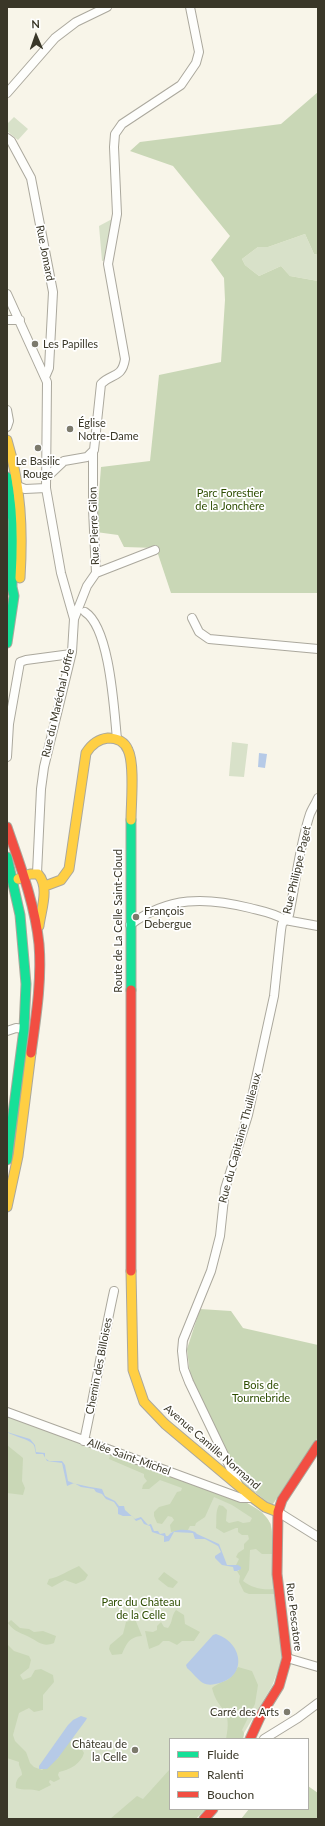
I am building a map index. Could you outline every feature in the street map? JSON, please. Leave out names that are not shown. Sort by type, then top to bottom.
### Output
[{"type":"street","points":[[7,93],[55,38],[76,22],[106,7]]},
{"type":"street","name":"Rue Pierre Gilon","points":[[74,619],[87,586],[96,573],[93,510],[93,453],[95,447],[100,384],[118,374],[124,365],[125,359],[108,264],[117,214],[114,147],[115,134],[122,124],[181,85],[196,63],[199,52],[190,7]]},
{"type":"street","name":"Rue Jomard","points":[[7,138],[11,141],[31,178],[53,292],[49,368],[46,375]]},
{"type":"street","points":[[7,294],[46,375]]},
{"type":"street","points":[[7,320],[20,320]]},
{"type":"street","name":"Rue du Maréchal Joffre","points":[[30,874],[40,789],[44,766],[71,654],[74,619],[61,572],[46,488],[46,375]]},
{"type":"street","points":[[7,410],[9,421],[7,427]]},
{"type":"street","points":[[7,440],[20,487],[22,501],[22,550],[19,588],[14,596]]},
{"type":"street","points":[[46,478],[64,461],[87,457],[93,453]]},
{"type":"street","points":[[7,643],[14,596],[12,587],[13,521],[7,482],[25,489],[46,488]]},
{"type":"street","points":[[96,573],[155,550]]},
{"type":"street","points":[[44,886],[61,880],[69,869],[88,747],[94,742],[117,739],[111,682],[105,650],[93,620],[85,612]]},
{"type":"street","points":[[192,618],[200,632],[209,639],[318,649]]},
{"type":"street","points":[[7,757],[9,724],[20,662],[71,654]]},
{"type":"street","name":"Route de La Celle Saint-Cloud","points":[[117,739],[127,746],[130,752],[131,762],[131,1294]]},
{"type":"street","name":"Rue Philippe Paget","points":[[285,920],[289,915],[301,847],[308,819],[318,798]]},
{"type":"street","points":[[7,828],[19,864],[44,886]]},
{"type":"street","points":[[7,857],[18,906],[24,952],[26,984],[24,1029],[7,1160]]},
{"type":"street","points":[[13,882],[30,874]]},
{"type":"street","points":[[30,874],[27,890],[39,943]]},
{"type":"street","points":[[7,1207],[13,1185],[20,1146],[41,984],[39,943],[44,886]]},
{"type":"street","points":[[18,906],[43,900]]},
{"type":"street","points":[[130,926],[139,918],[174,903],[203,900],[222,901],[280,916],[285,920],[318,926]]},
{"type":"street","name":"Rue du Capitaine Thuilleaux","points":[[238,1484],[189,1382],[184,1369],[182,1351],[183,1340],[214,1262],[220,1236],[225,1189],[248,1115],[270,1016],[274,996],[280,930],[285,920]]},
{"type":"street","points":[[7,1031],[16,1028],[24,1029]]},
{"type":"street","name":"Chemin des Billoises","points":[[84,1441],[93,1401],[99,1359],[114,1291]]},
{"type":"street","name":"Avenue Camille Normand","points":[[131,1294],[133,1370],[144,1402],[165,1424],[253,1498],[265,1507],[278,1512]]},
{"type":"street","name":"Allée Saint-Michel","points":[[7,1412],[241,1498],[253,1498]]},
{"type":"street","points":[[318,1445],[282,1500],[278,1512],[318,1537]]},
{"type":"street","name":"Rue Pescatore","points":[[250,1738],[261,1715],[279,1686],[287,1658],[277,1574],[278,1512]]},
{"type":"street","points":[[287,1658],[318,1667]]},
{"type":"street","points":[[266,1738],[298,1718],[318,1703]]},
{"type":"street","points":[[204,1819],[212,1810]]},
{"type":"green space","name":"Parc Forestier de la Jonchère","points":[[318,92],[318,255],[314,254],[305,234],[268,247],[258,247],[242,259],[245,265],[259,276],[281,266],[290,276],[318,281],[318,593],[171,593],[156,548],[124,547],[118,535],[96,532],[101,467],[150,461],[159,375],[221,362],[225,300],[224,278],[211,260],[230,236],[173,166],[130,151],[140,142],[281,124]]},
{"type":"green space","points":[[14,117],[28,129],[18,140],[7,131],[7,124]]},
{"type":"green space","points":[[114,218],[106,260],[102,261],[99,226]]},
{"type":"green space","points":[[305,234],[314,254],[318,255],[318,281],[290,276],[281,266],[259,276],[245,265],[242,259],[258,247],[268,247]]},
{"type":"green space","points":[[232,742],[248,744],[244,777],[229,776]]},
{"type":"green space","name":"Bois de Tournebride","points":[[200,1309],[231,1311],[243,1328],[318,1345],[318,1437],[271,1505],[241,1481],[190,1375],[187,1349]]},
{"type":"green space","name":"Parc du Château de la Celle","points":[[7,1415],[247,1503],[262,1512],[271,1524],[273,1542],[272,1575],[283,1657],[272,1686],[244,1733],[243,1738],[169,1738],[169,1810],[204,1810],[196,1819],[7,1819]]},
{"type":"green space","points":[[7,1445],[23,1458],[22,1481],[25,1488],[23,1495],[7,1493]]},
{"type":"green space","points":[[111,1453],[247,1503],[263,1514],[270,1523],[272,1554],[262,1554],[256,1549],[250,1550],[249,1570],[243,1581],[257,1588],[273,1589],[274,1594],[249,1594],[244,1592],[239,1582],[240,1576],[237,1571],[239,1571],[238,1565],[236,1565],[239,1559],[236,1557],[238,1553],[244,1549],[244,1544],[249,1539],[248,1535],[242,1535],[238,1532],[238,1528],[224,1533],[216,1528],[219,1505],[223,1506],[227,1510],[226,1521],[229,1523],[238,1521],[243,1523],[250,1522],[252,1518],[232,1505],[214,1497],[205,1517],[196,1523],[195,1526],[190,1526],[188,1530],[171,1532],[170,1525],[174,1520],[172,1517],[168,1516],[162,1524],[157,1523],[154,1512],[159,1507],[170,1504],[177,1492],[181,1491],[182,1488],[160,1480],[149,1489],[142,1489],[143,1485],[147,1481],[144,1474],[109,1459]]},
{"type":"green space","points":[[79,1566],[88,1575],[85,1580],[76,1584],[65,1580],[52,1587],[47,1584],[49,1579]]},
{"type":"green space","points":[[164,1572],[178,1582],[173,1588],[168,1587],[158,1579]]},
{"type":"green space","points":[[176,1610],[184,1615],[185,1624],[200,1632],[194,1641],[182,1641],[177,1645],[169,1641],[163,1641],[159,1645],[149,1649],[145,1631],[153,1632],[157,1630],[157,1626],[161,1622],[164,1627],[168,1628]]},
{"type":"green space","points":[[135,1619],[142,1636],[131,1639],[122,1654],[112,1655],[109,1649],[110,1645],[123,1634],[126,1622]]},
{"type":"green space","points":[[11,1620],[20,1628],[29,1629],[34,1632],[43,1631],[56,1636],[54,1643],[47,1645],[42,1644],[18,1632],[8,1623]]},
{"type":"green space","points":[[7,1644],[14,1651],[29,1656],[31,1660],[29,1668],[20,1675],[23,1680],[31,1677],[35,1670],[41,1669],[53,1675],[54,1682],[43,1695],[43,1710],[34,1712],[29,1708],[19,1713],[13,1735],[15,1741],[26,1752],[30,1763],[34,1767],[42,1770],[58,1758],[69,1741],[81,1748],[84,1753],[74,1766],[59,1772],[58,1775],[60,1779],[54,1782],[50,1780],[49,1782],[51,1785],[39,1791],[16,1788],[17,1781],[22,1775],[19,1762],[7,1758]]},
{"type":"green space","points":[[238,1667],[252,1671],[258,1685],[255,1704],[242,1730],[244,1733],[243,1738],[226,1738],[228,1721],[212,1688],[229,1679]]},
{"type":"green space","points":[[169,1770],[169,1810],[204,1810],[196,1819],[110,1819],[137,1796],[143,1799]]},
{"type":"green space","points":[[309,1787],[318,1793],[318,1819],[241,1819],[248,1810],[309,1810]]},
{"type":"water","points":[[259,753],[267,754],[265,768],[258,767]]},
{"type":"water","points":[[7,1432],[30,1439],[35,1445],[36,1452],[45,1453],[45,1458],[43,1454],[36,1454],[34,1446],[31,1442]]},
{"type":"water","points":[[46,1458],[49,1461],[62,1461],[65,1465],[68,1481],[74,1483],[67,1486],[62,1463],[47,1461]]},
{"type":"water","points":[[75,1483],[102,1489],[105,1496],[115,1501],[119,1506],[124,1506],[125,1510],[132,1516],[123,1516],[118,1514],[118,1508],[114,1502],[106,1499],[102,1494],[96,1492],[94,1489],[81,1487]]},
{"type":"water","points":[[133,1517],[135,1519],[141,1517],[148,1525],[151,1524],[154,1531],[158,1531],[160,1534],[165,1533],[166,1536],[168,1536],[174,1532],[169,1541],[164,1542],[164,1536],[152,1532],[150,1526],[144,1524],[141,1519],[136,1521]]},
{"type":"water","points":[[177,1530],[188,1530],[219,1544],[227,1565],[238,1565],[241,1569],[234,1571],[233,1567],[222,1565],[215,1558],[215,1556],[221,1552],[218,1546],[205,1539],[195,1539],[193,1533],[174,1532]]},
{"type":"water","points":[[216,1634],[232,1645],[237,1652],[237,1668],[233,1675],[226,1681],[214,1684],[203,1683],[187,1668],[186,1665],[213,1635]]},
{"type":"water","points":[[81,1716],[87,1718],[58,1758],[47,1769],[39,1769],[39,1766],[68,1725],[73,1720]]},
{"type":"traffic: fast","points":[[7,477],[13,521],[12,587],[14,596],[7,643]]},
{"type":"traffic: fast","points":[[131,820],[131,990]]},
{"type":"traffic: fast","points":[[7,857],[20,915],[26,984],[24,1029],[7,1160]]},
{"type":"traffic: slow","points":[[7,440],[12,457],[20,508],[20,578]]},
{"type":"traffic: slow","points":[[45,886],[61,880],[69,869],[86,753],[90,747],[98,741],[108,738],[114,739],[123,743],[128,750],[132,774],[131,820]]},
{"type":"traffic: slow","points":[[18,879],[30,874],[38,874],[42,879],[44,885],[44,899],[39,926]]},
{"type":"traffic: slow","points":[[7,1207],[18,1156],[31,1053]]},
{"type":"traffic: slow","points":[[131,1271],[133,1370],[144,1402],[165,1424],[253,1498],[265,1507],[278,1512]]},
{"type":"traffic: jam","points":[[7,827],[31,899],[39,944],[39,985],[31,1053]]},
{"type":"traffic: jam","points":[[131,990],[131,1271]]},
{"type":"traffic: jam","points":[[250,1738],[261,1715],[279,1686],[287,1658],[277,1574],[278,1512],[282,1500],[318,1445]]},
{"type":"traffic: jam","points":[[204,1819],[212,1810]]},
{"type":"place","name":"Les Papilles","points":[[35,344]]},
{"type":"place","name":"Église Notre-Dame","points":[[70,429]]},
{"type":"place","name":"Le Basilic Rouge","points":[[38,448]]},
{"type":"place","name":"François Debergue","points":[[136,917]]},
{"type":"place","name":"Carré des Arts","points":[[287,1712]]},
{"type":"place","name":"Château de la Celle","points":[[135,1750]]}]
